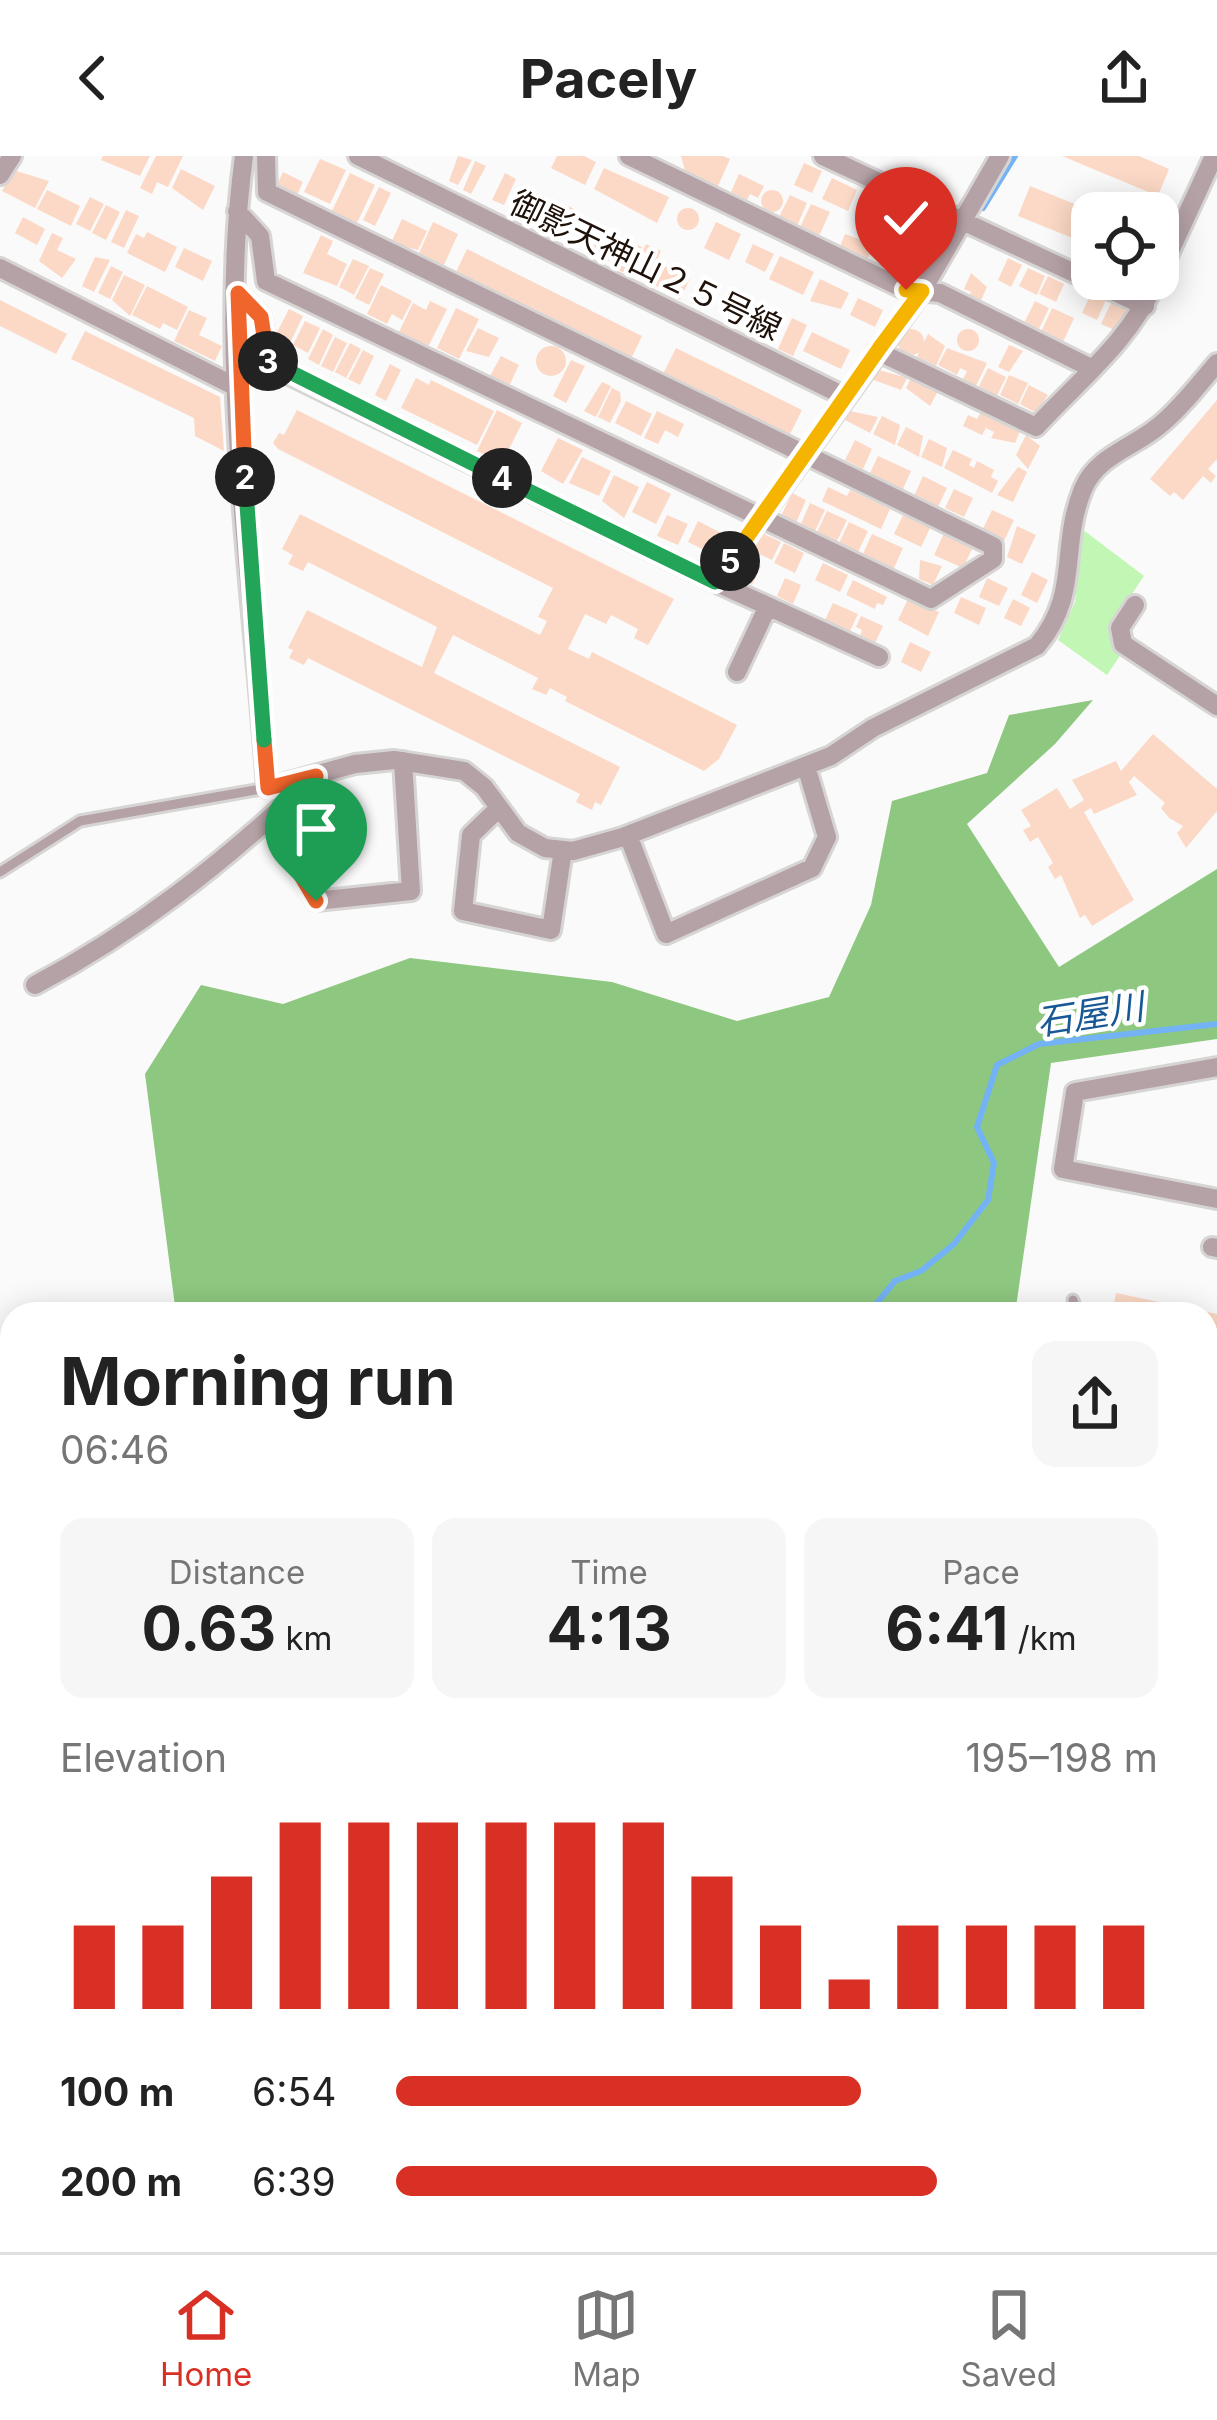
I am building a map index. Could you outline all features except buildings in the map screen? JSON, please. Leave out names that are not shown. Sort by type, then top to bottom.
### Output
[{"type":"street","points":[[0,175],[12,156]]},
{"type":"street","points":[[244,156],[237,212],[238,388],[268,788],[355,764],[403,761],[464,771],[518,833],[545,848],[563,850],[628,836],[806,766],[1037,646],[1056,624],[1067,596],[1070,539],[1084,486],[1112,454],[1159,427],[1217,363]]},
{"type":"street","points":[[237,212],[260,236],[266,281],[931,599],[993,559],[993,546],[267,193],[266,156]]},
{"type":"street","name":"御影天神山２５号線","points":[[358,156],[844,396]]},
{"type":"street","points":[[629,156],[665,164],[906,290],[940,293],[1091,368]]},
{"type":"street","points":[[823,156],[1145,306]]},
{"type":"street","points":[[715,582],[922,291],[1000,156]]},
{"type":"street","points":[[1179,229],[1210,161],[1186,156]]},
{"type":"street","points":[[0,268],[238,388]]},
{"type":"street","points":[[238,293],[261,317],[269,365],[879,657]]},
{"type":"street","points":[[877,351],[1036,427],[1091,368],[1109,358],[1148,300]]},
{"type":"street","points":[[1136,605],[1120,628],[1123,644],[1217,706]]},
{"type":"street","points":[[737,672],[768,606]]},
{"type":"street","points":[[299,792],[328,826],[326,847],[297,869],[316,901],[411,891],[403,761]]},
{"type":"street","points":[[628,836],[666,934],[812,868],[827,837],[806,766]]},
{"type":"street","points":[[35,986],[106,947],[215,869],[316,776]]},
{"type":"street","points":[[499,808],[471,835],[463,911],[551,930],[563,850]]},
{"type":"street","points":[[1217,1067],[1075,1091],[1063,1168],[1217,1199]]},
{"type":"lane","points":[[0,872],[80,821],[268,788]]},
{"type":"green space","points":[[1082,529],[1144,576],[1111,625],[1113,648],[1121,654],[1107,675],[1058,640],[1075,602]]},
{"type":"green space","points":[[1093,700],[1055,744],[967,824],[1059,967],[1217,869],[1217,1039],[1051,1063],[1017,1302],[174,1302],[145,1074],[201,985],[283,1004],[410,958],[612,982],[737,1021],[829,997],[871,905],[892,801],[987,773],[1009,715]]},
{"type":"waterway","points":[[983,208],[1015,156]]},
{"type":"waterway","name":"石屋川","points":[[878,1302],[895,1281],[921,1271],[954,1244],[988,1200],[994,1163],[977,1127],[997,1065],[1039,1044],[1217,1024]]},
{"type":"route","points":[[316,901],[297,869],[326,847],[328,826],[299,792],[316,776],[268,788],[238,388],[238,293],[253,303],[261,317],[269,365],[715,582],[922,291],[906,290]]}]
